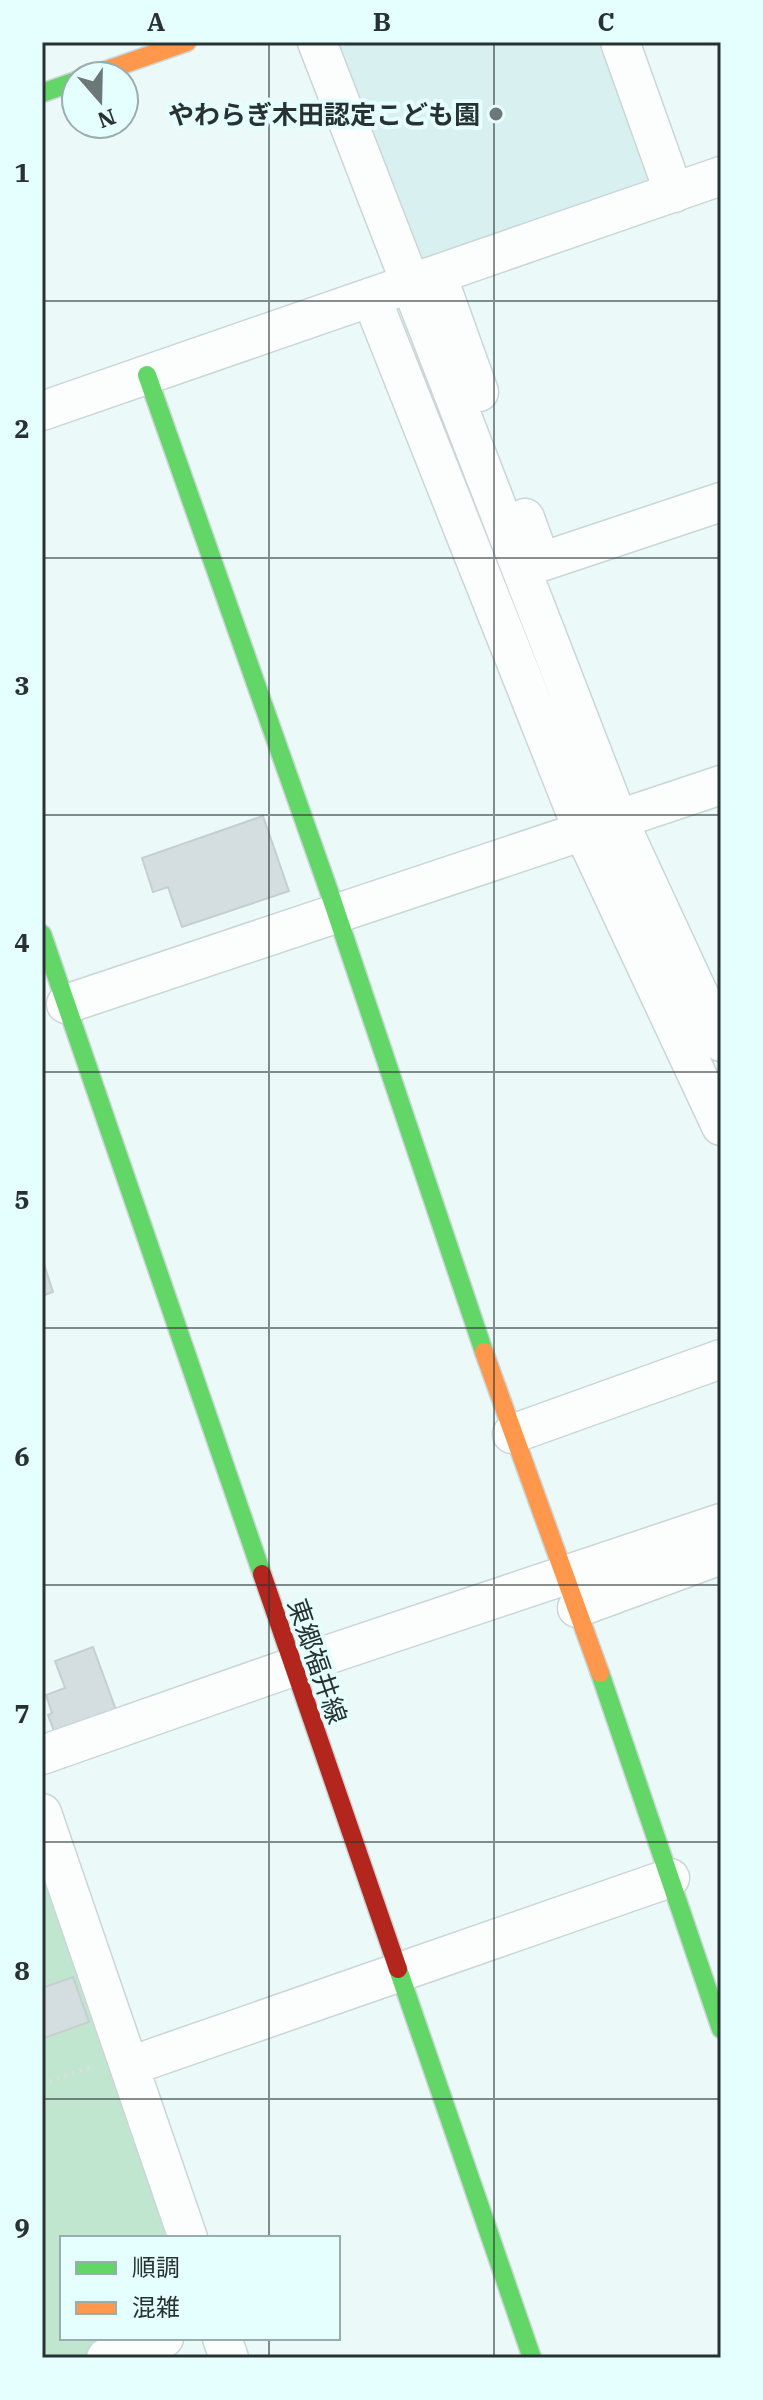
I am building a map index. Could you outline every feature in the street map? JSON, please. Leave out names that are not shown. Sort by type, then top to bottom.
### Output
[{"type":"street","points":[[136,60],[187,42]]},
{"type":"street","points":[[317,42],[423,279],[541,562],[721,502]]},
{"type":"street","points":[[620,42],[674,193]]},
{"type":"street","points":[[42,411],[721,176]]},
{"type":"street","points":[[423,279],[611,801]]},
{"type":"street","points":[[371,297],[583,831],[721,1126]]},
{"type":"street","points":[[147,375],[337,913],[512,1434],[572,1592],[721,2029]]},
{"type":"street","points":[[60,1006],[721,785]]},
{"type":"street","points":[[627,839],[721,1042]]},
{"type":"street","name":"東郷福井線","points":[[42,934],[60,1006],[293,1666],[532,2358]]},
{"type":"street","points":[[512,1434],[721,1359]]},
{"type":"street","points":[[572,1592],[721,1523]]},
{"type":"street","points":[[42,1755],[293,1666],[721,1555]]},
{"type":"street","points":[[42,1813],[115,2065],[187,2236]]},
{"type":"street","points":[[115,2065],[399,1973],[670,1878]]},
{"type":"street","points":[[106,2358],[158,2340]]},
{"type":"path","points":[[42,2084],[115,2065]]},
{"type":"shaded area","name":"やわらぎ木田認定こども園","points":[[334,42],[606,42],[657,186],[416,272]]},
{"type":"green space","points":[[42,1853],[174,2236],[60,2236],[60,2340],[136,2340],[84,2358],[42,2358]]},
{"type":"building","points":[[263,816],[289,891],[182,927],[168,887],[153,892],[142,858]]},
{"type":"building","points":[[42,1258],[53,1292],[42,1296]]},
{"type":"building","points":[[93,1647],[116,1710],[54,1731],[46,1695],[65,1688],[55,1661]]},
{"type":"building","points":[[73,1977],[89,2022],[44,2038],[42,1988]]},
{"type":"traffic: fast","points":[[42,93],[60,87]]},
{"type":"traffic: fast","points":[[147,375],[330,894],[484,1352]]},
{"type":"traffic: fast","points":[[42,934],[262,1574]]},
{"type":"traffic: fast","points":[[600,1673],[721,2029]]},
{"type":"traffic: fast","points":[[398,1969],[532,2358]]},
{"type":"traffic: slow","points":[[136,60],[187,42]]},
{"type":"traffic: slow","points":[[484,1352],[600,1673]]},
{"type":"traffic: jam","points":[[262,1574],[398,1969]]},
{"type":"place","name":"やわらぎ木田認定こども園","points":[[496,114]]}]
